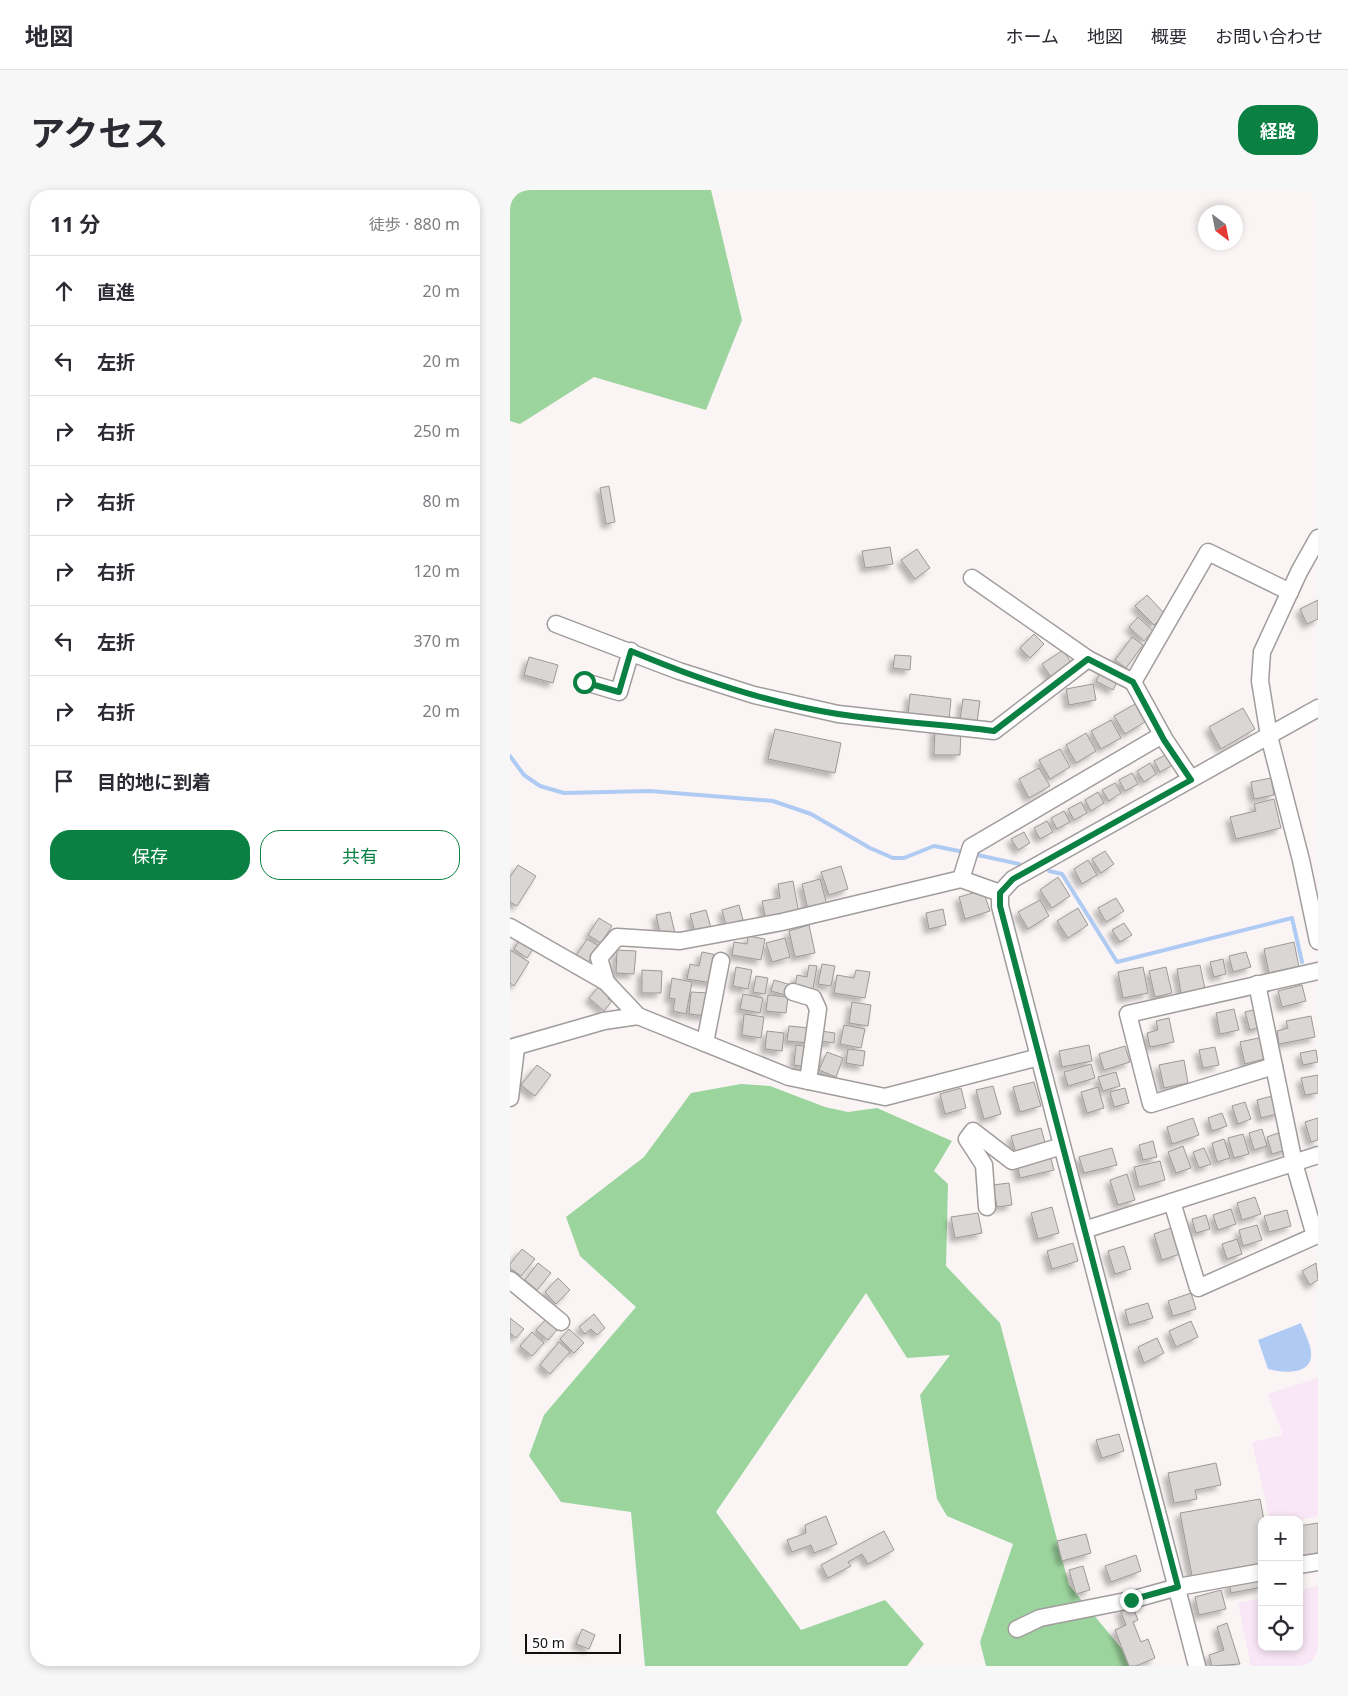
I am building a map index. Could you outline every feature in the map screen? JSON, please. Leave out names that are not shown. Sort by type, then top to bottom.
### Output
[{"type":"street","points":[[1318,538],[1262,652],[1260,681],[1269,736],[1301,860],[1318,941]]},
{"type":"street","points":[[1133,682],[1208,552],[1290,592]]},
{"type":"street","points":[[972,578],[1088,659],[1133,682],[1162,735],[1191,780]]},
{"type":"street","points":[[556,624],[631,651],[679,671],[754,695],[838,714],[994,731],[1088,659]]},
{"type":"street","points":[[584,682],[619,692],[631,651]]},
{"type":"street","points":[[1197,1666],[1000,906],[1000,893],[1013,879],[1318,708]]},
{"type":"street","points":[[960,879],[971,847],[1162,735]]},
{"type":"street","points":[[606,982],[600,958],[617,937],[680,941],[782,922],[960,879],[1000,893]]},
{"type":"street","points":[[510,927],[606,982],[638,1016],[789,1077],[885,1097],[1039,1057]]},
{"type":"street","points":[[705,1043],[721,961]]},
{"type":"street","points":[[1274,1066],[1150,1104],[1128,1014],[1318,971]]},
{"type":"street","points":[[1172,1202],[1198,1288],[1315,1236],[1294,1163],[1257,984]]},
{"type":"street","points":[[794,992],[813,998],[818,1009],[808,1081]]},
{"type":"street","points":[[510,1098],[513,1048],[604,1021],[638,1016]]},
{"type":"street","points":[[987,1207],[984,1165],[967,1139],[974,1131],[1012,1161],[1062,1146]]},
{"type":"street","points":[[1084,1230],[1318,1155]]},
{"type":"street","points":[[510,1280],[561,1322]]},
{"type":"street","points":[[1303,1565],[1318,1562]]},
{"type":"street","points":[[1017,1629],[1040,1618],[1178,1587],[1258,1573]]},
{"type":"shaded area","points":[[1318,1378],[1318,1516],[1303,1519],[1303,1516],[1269,1516],[1252,1442],[1283,1435],[1268,1394]]},
{"type":"shaded area","points":[[1318,1586],[1318,1666],[1251,1666],[1238,1603],[1258,1599],[1258,1651],[1303,1651],[1303,1589]]},
{"type":"green space","points":[[510,190],[711,190],[742,320],[706,410],[594,377],[520,424],[510,421]]},
{"type":"green space","points":[[741,1084],[770,1086],[825,1107],[848,1112],[877,1108],[952,1141],[934,1171],[948,1184],[946,1266],[1000,1323],[1069,1585],[1136,1666],[986,1666],[980,1642],[1013,1544],[947,1516],[937,1499],[920,1395],[950,1355],[907,1358],[866,1293],[716,1512],[801,1630],[885,1600],[924,1644],[907,1666],[645,1666],[631,1512],[561,1502],[529,1456],[544,1415],[636,1307],[580,1256],[566,1217],[644,1157],[691,1093]]},
{"type":"water","points":[[1301,1323],[1311,1349],[1310,1360],[1307,1366],[1288,1372],[1268,1369],[1258,1340]]},
{"type":"building","points":[[609,486],[615,522],[606,524],[600,488]]},
{"type":"building","points":[[890,547],[893,564],[865,568],[862,551]]},
{"type":"building","points":[[917,549],[930,568],[915,579],[901,560]]},
{"type":"building","points":[[1147,595],[1165,614],[1154,625],[1135,606]]},
{"type":"building","points":[[1318,600],[1318,619],[1307,624],[1300,609]]},
{"type":"building","points":[[1138,617],[1153,631],[1144,641],[1129,627]]},
{"type":"building","points":[[1034,634],[1044,644],[1030,658],[1020,648]]},
{"type":"building","points":[[1132,637],[1143,645],[1126,668],[1115,660]]},
{"type":"building","points":[[1063,650],[1074,667],[1053,680],[1042,664]]},
{"type":"building","points":[[895,655],[911,656],[910,670],[893,668]]},
{"type":"building","points":[[529,657],[558,665],[553,683],[524,675]]},
{"type":"building","points":[[1101,671],[1118,680],[1113,690],[1096,681]]},
{"type":"building","points":[[1093,684],[1096,700],[1069,705],[1066,689]]},
{"type":"building","points":[[910,694],[951,699],[949,720],[908,716]]},
{"type":"building","points":[[963,699],[980,701],[977,722],[960,720]]},
{"type":"building","points":[[1135,704],[1145,722],[1125,734],[1114,716]]},
{"type":"building","points":[[1243,708],[1255,729],[1221,749],[1209,727]]},
{"type":"building","points":[[1111,720],[1121,738],[1101,749],[1091,731]]},
{"type":"building","points":[[935,728],[961,729],[960,755],[934,755]]},
{"type":"building","points":[[775,729],[841,743],[835,773],[768,759]]},
{"type":"building","points":[[1086,733],[1096,751],[1076,763],[1066,745]]},
{"type":"building","points":[[1060,749],[1070,767],[1050,779],[1039,760]]},
{"type":"building","points":[[1167,754],[1173,765],[1160,772],[1154,761]]},
{"type":"building","points":[[1150,763],[1156,774],[1144,782],[1137,771]]},
{"type":"building","points":[[1039,768],[1050,786],[1029,798],[1019,779]]},
{"type":"building","points":[[1132,773],[1138,784],[1125,791],[1119,780]]},
{"type":"building","points":[[1271,778],[1274,795],[1254,799],[1251,782]]},
{"type":"building","points":[[1115,783],[1121,793],[1109,801],[1102,790]]},
{"type":"building","points":[[1098,792],[1104,803],[1091,811],[1085,800]]},
{"type":"building","points":[[1274,799],[1281,828],[1236,839],[1230,817],[1256,811],[1254,804]]},
{"type":"building","points":[[1081,802],[1087,813],[1074,820],[1068,809]]},
{"type":"building","points":[[1064,811],[1070,822],[1057,829],[1051,818]]},
{"type":"building","points":[[1047,821],[1053,832],[1040,839],[1034,828]]},
{"type":"building","points":[[1024,832],[1030,843],[1018,850],[1011,839]]},
{"type":"building","points":[[1105,851],[1114,864],[1101,873],[1092,859]]},
{"type":"building","points":[[1088,860],[1097,875],[1082,884],[1074,869]]},
{"type":"building","points":[[518,865],[536,876],[517,906],[510,902],[510,877]]},
{"type":"building","points":[[841,866],[848,889],[829,895],[821,872]]},
{"type":"building","points":[[1058,877],[1070,896],[1052,908],[1040,890]]},
{"type":"building","points":[[820,879],[827,905],[808,910],[802,884]]},
{"type":"building","points":[[793,881],[799,914],[766,920],[762,901],[780,898],[778,884]]},
{"type":"building","points":[[983,890],[990,911],[965,919],[959,897]]},
{"type":"building","points":[[1116,898],[1124,911],[1106,922],[1098,908]]},
{"type":"building","points":[[1040,900],[1049,916],[1028,929],[1018,912]]},
{"type":"building","points":[[739,905],[743,920],[726,925],[722,910]]},
{"type":"building","points":[[1078,908],[1088,925],[1068,938],[1057,921]]},
{"type":"building","points":[[943,909],[946,925],[929,929],[926,913]]},
{"type":"building","points":[[706,910],[711,928],[695,932],[690,914]]},
{"type":"building","points":[[670,912],[675,933],[661,937],[656,915]]},
{"type":"building","points":[[599,918],[612,926],[601,943],[588,935]]},
{"type":"building","points":[[1124,923],[1132,935],[1120,942],[1112,930]]},
{"type":"building","points":[[809,925],[815,953],[795,957],[789,931]]},
{"type":"building","points":[[748,936],[765,939],[761,960],[732,955],[734,942],[747,944]]},
{"type":"building","points":[[521,937],[535,946],[527,958],[514,949]]},
{"type":"building","points":[[785,938],[790,957],[772,962],[766,943]]},
{"type":"building","points":[[587,939],[599,946],[587,964],[576,956]]},
{"type":"building","points":[[1294,942],[1299,967],[1269,973],[1264,949]]},
{"type":"building","points":[[510,950],[529,962],[514,986],[510,983]]},
{"type":"building","points":[[617,950],[636,951],[634,974],[616,973]]},
{"type":"building","points":[[702,952],[717,955],[713,983],[687,979],[690,964],[699,966]]},
{"type":"building","points":[[1246,952],[1251,967],[1233,972],[1229,956]]},
{"type":"building","points":[[1223,959],[1226,974],[1214,977],[1210,962]]},
{"type":"building","points":[[822,964],[835,966],[831,986],[818,984]]},
{"type":"building","points":[[809,965],[817,966],[812,994],[795,986],[797,975],[807,977]]},
{"type":"building","points":[[1200,965],[1205,989],[1181,993],[1177,969]]},
{"type":"building","points":[[736,967],[752,970],[748,989],[733,986]]},
{"type":"building","points":[[1143,967],[1148,993],[1123,998],[1118,972]]},
{"type":"building","points":[[1166,967],[1172,993],[1155,997],[1149,971]]},
{"type":"building","points":[[642,970],[662,971],[661,993],[642,993]]},
{"type":"building","points":[[856,970],[870,972],[865,998],[834,993],[837,975],[854,978]]},
{"type":"building","points":[[756,976],[768,978],[765,994],[753,992]]},
{"type":"building","points":[[672,978],[692,982],[686,1014],[673,1011],[675,999],[669,998]]},
{"type":"building","points":[[774,980],[791,985],[789,996],[771,991]]},
{"type":"building","points":[[600,985],[612,994],[608,999],[612,1001],[604,1011],[589,998]]},
{"type":"building","points":[[1302,985],[1306,1001],[1282,1007],[1278,991]]},
{"type":"building","points":[[691,992],[709,993],[707,1016],[689,1014]]},
{"type":"building","points":[[743,994],[763,998],[760,1013],[740,1009]]},
{"type":"building","points":[[768,995],[788,997],[786,1013],[766,1011]]},
{"type":"building","points":[[852,1002],[871,1005],[868,1026],[849,1023]]},
{"type":"building","points":[[1234,1009],[1239,1030],[1220,1034],[1216,1013]]},
{"type":"building","points":[[1258,1009],[1262,1027],[1250,1030],[1245,1012]]},
{"type":"building","points":[[744,1014],[764,1017],[761,1038],[742,1035]]},
{"type":"building","points":[[1311,1016],[1315,1037],[1279,1044],[1277,1031],[1288,1028],[1286,1021]]},
{"type":"building","points":[[1169,1018],[1174,1042],[1150,1047],[1147,1033],[1158,1030],[1156,1021]]},
{"type":"building","points":[[844,1025],[865,1029],[861,1048],[840,1044]]},
{"type":"building","points":[[789,1026],[810,1028],[809,1043],[787,1041]]},
{"type":"building","points":[[767,1031],[784,1033],[782,1051],[765,1049]]},
{"type":"building","points":[[821,1031],[835,1033],[834,1043],[820,1041]]},
{"type":"building","points":[[1263,1037],[1268,1058],[1245,1064],[1240,1042]]},
{"type":"building","points":[[796,1045],[809,1047],[806,1067],[794,1065]]},
{"type":"building","points":[[1089,1045],[1092,1061],[1062,1067],[1059,1051]]},
{"type":"building","points":[[1125,1046],[1130,1062],[1104,1070],[1099,1054]]},
{"type":"building","points":[[1215,1047],[1219,1065],[1203,1068],[1199,1050]]},
{"type":"building","points":[[848,1049],[865,1051],[863,1066],[846,1063]]},
{"type":"building","points":[[1316,1050],[1318,1062],[1303,1065],[1300,1053]]},
{"type":"building","points":[[827,1052],[843,1058],[836,1077],[819,1070]]},
{"type":"building","points":[[1184,1060],[1188,1083],[1164,1088],[1159,1065]]},
{"type":"building","points":[[1091,1064],[1095,1078],[1068,1086],[1064,1072]]},
{"type":"building","points":[[537,1065],[551,1075],[535,1096],[521,1085]]},
{"type":"building","points":[[1116,1072],[1120,1086],[1103,1091],[1098,1077]]},
{"type":"building","points":[[1318,1075],[1318,1093],[1305,1095],[1301,1078]]},
{"type":"building","points":[[1034,1082],[1041,1106],[1020,1112],[1013,1087]]},
{"type":"building","points":[[993,1086],[1001,1114],[984,1119],[976,1090]]},
{"type":"building","points":[[1098,1087],[1104,1108],[1087,1113],[1081,1092]]},
{"type":"building","points":[[961,1088],[966,1108],[945,1114],[940,1094]]},
{"type":"building","points":[[1125,1088],[1129,1103],[1114,1107],[1110,1092]]},
{"type":"building","points":[[1276,1095],[1281,1113],[1261,1118],[1257,1100]]},
{"type":"building","points":[[1245,1102],[1251,1119],[1238,1124],[1232,1106]]},
{"type":"building","points":[[1222,1113],[1227,1126],[1212,1131],[1208,1118]]},
{"type":"building","points":[[1193,1118],[1199,1135],[1172,1144],[1167,1127]]},
{"type":"building","points":[[1318,1118],[1318,1140],[1311,1142],[1305,1122]]},
{"type":"building","points":[[1041,1128],[1046,1146],[1016,1154],[1011,1136]]},
{"type":"building","points":[[1262,1129],[1267,1146],[1254,1150],[1249,1133]]},
{"type":"building","points":[[1284,1131],[1289,1149],[1272,1154],[1267,1137]]},
{"type":"building","points":[[1243,1134],[1249,1154],[1234,1158],[1228,1138]]},
{"type":"building","points":[[1224,1139],[1230,1158],[1217,1162],[1212,1143]]},
{"type":"building","points":[[1153,1141],[1157,1157],[1143,1160],[1139,1145]]},
{"type":"building","points":[[1183,1146],[1191,1168],[1176,1173],[1168,1152]]},
{"type":"building","points":[[1112,1148],[1117,1165],[1084,1173],[1079,1157]]},
{"type":"building","points":[[1204,1148],[1211,1164],[1199,1168],[1193,1152]]},
{"type":"building","points":[[1050,1155],[1054,1170],[1020,1178],[1017,1163]]},
{"type":"building","points":[[1160,1161],[1165,1180],[1139,1187],[1134,1167]]},
{"type":"building","points":[[1127,1174],[1135,1200],[1118,1205],[1110,1180]]},
{"type":"building","points":[[1009,1183],[1012,1205],[997,1207],[993,1185]]},
{"type":"building","points":[[1255,1197],[1261,1214],[1242,1220],[1237,1203]]},
{"type":"building","points":[[1052,1207],[1059,1233],[1038,1239],[1031,1213]]},
{"type":"building","points":[[1231,1209],[1236,1224],[1218,1230],[1213,1215]]},
{"type":"building","points":[[1287,1210],[1291,1226],[1269,1232],[1264,1216]]},
{"type":"building","points":[[978,1213],[982,1233],[955,1238],[951,1217]]},
{"type":"building","points":[[1206,1215],[1210,1229],[1196,1233],[1192,1219]]},
{"type":"building","points":[[1257,1225],[1262,1240],[1243,1246],[1239,1230]]},
{"type":"building","points":[[1171,1228],[1180,1254],[1162,1260],[1154,1234]]},
{"type":"building","points":[[1237,1239],[1242,1254],[1227,1259],[1222,1244]]},
{"type":"building","points":[[1073,1243],[1078,1261],[1052,1269],[1047,1251]]},
{"type":"building","points":[[1124,1246],[1131,1269],[1115,1274],[1108,1251]]},
{"type":"building","points":[[522,1249],[535,1259],[521,1276],[510,1268],[510,1264]]},
{"type":"building","points":[[538,1263],[551,1273],[537,1290],[525,1280]]},
{"type":"building","points":[[1316,1263],[1318,1280],[1310,1285],[1302,1271]]},
{"type":"building","points":[[558,1278],[570,1290],[556,1304],[545,1292]]},
{"type":"building","points":[[1191,1293],[1196,1309],[1173,1316],[1168,1301]]},
{"type":"building","points":[[1148,1303],[1153,1318],[1129,1325],[1125,1310]]},
{"type":"building","points":[[594,1314],[605,1328],[597,1335],[591,1329],[585,1334],[579,1327]]},
{"type":"building","points":[[510,1318],[524,1329],[516,1338],[510,1333]]},
{"type":"building","points":[[545,1320],[557,1330],[548,1340],[536,1330]]},
{"type":"building","points":[[1191,1321],[1198,1337],[1176,1347],[1169,1331]]},
{"type":"building","points":[[569,1329],[584,1343],[574,1353],[560,1339]]},
{"type":"building","points":[[532,1332],[544,1343],[532,1356],[520,1346]]},
{"type":"building","points":[[1157,1338],[1164,1353],[1144,1363],[1138,1347]]},
{"type":"building","points":[[559,1342],[570,1352],[550,1374],[540,1365]]},
{"type":"building","points":[[1119,1434],[1124,1451],[1102,1458],[1096,1440]]},
{"type":"building","points":[[1216,1463],[1221,1485],[1195,1490],[1197,1499],[1174,1503],[1168,1473]]},
{"type":"building","points":[[1260,1499],[1263,1516],[1258,1516],[1258,1564],[1192,1576],[1180,1513]]},
{"type":"building","points":[[826,1516],[837,1544],[814,1553],[811,1545],[792,1552],[787,1540],[806,1533],[805,1525]]},
{"type":"building","points":[[1318,1523],[1318,1556],[1303,1559],[1303,1525]]},
{"type":"building","points":[[884,1531],[894,1550],[868,1564],[862,1554],[848,1562],[851,1566],[828,1578],[821,1565]]},
{"type":"building","points":[[1086,1534],[1091,1553],[1062,1561],[1057,1541]]},
{"type":"building","points":[[1136,1555],[1141,1571],[1111,1582],[1105,1566]]},
{"type":"building","points":[[1083,1566],[1090,1590],[1076,1594],[1069,1570]]},
{"type":"building","points":[[1258,1577],[1258,1588],[1231,1593],[1229,1583]]},
{"type":"building","points":[[1221,1590],[1226,1609],[1199,1615],[1195,1597]]},
{"type":"building","points":[[1132,1605],[1138,1620],[1133,1622],[1141,1642],[1148,1639],[1155,1658],[1136,1666],[1129,1666],[1115,1630],[1126,1625],[1120,1610]]},
{"type":"building","points":[[1227,1623],[1240,1664],[1212,1666],[1209,1655],[1224,1650],[1217,1627]]},
{"type":"building","points":[[582,1629],[595,1635],[589,1649],[576,1644]]},
{"type":"waterway","points":[[510,756],[524,775],[540,786],[564,793],[650,791],[773,801],[811,814],[870,848],[893,858],[904,858],[934,846],[964,852]]},
{"type":"waterway","points":[[973,854],[1019,864]]},
{"type":"waterway","points":[[1049,871],[1062,874],[1117,962],[1292,918],[1302,962]]},
{"type":"route","points":[[584,682],[619,692],[631,651],[679,671],[754,695],[838,714],[994,731],[1088,659],[1133,682],[1164,740],[1191,780],[1013,879],[1000,893],[1000,906],[1178,1587],[1131,1600]]}]
